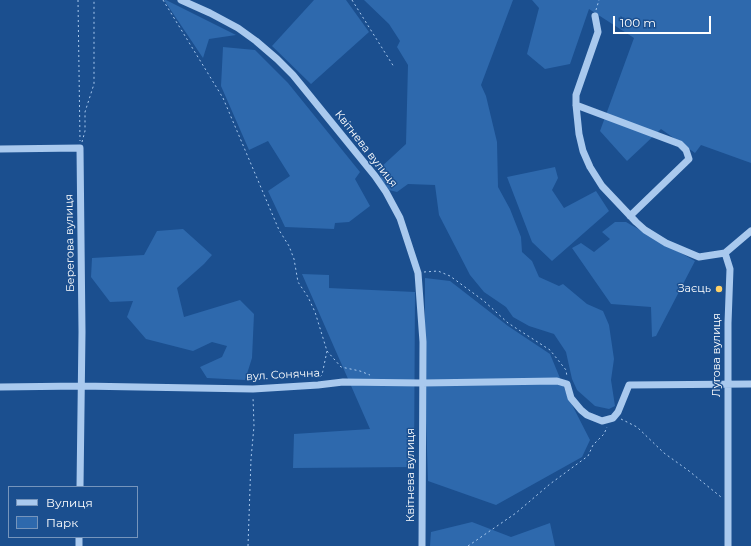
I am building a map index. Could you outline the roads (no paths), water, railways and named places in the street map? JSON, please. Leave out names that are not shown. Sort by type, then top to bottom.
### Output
[{"type":"street","name":"Квітнева вулиця","points":[[181,0],[238,28],[277,59],[293,75],[375,176],[386,192],[400,218],[418,273],[423,342],[422,546]]},
{"type":"street","points":[[595,16],[598,32],[576,95],[576,105],[583,151],[590,167],[602,186],[630,216],[646,230],[666,243],[699,257],[725,253],[751,231]]},
{"type":"street","points":[[576,105],[680,144],[686,150],[689,159],[630,216]]},
{"type":"street","name":"Берегова вулиця","points":[[0,149],[80,148],[82,332],[80,486]]},
{"type":"street","name":"Лугова вулиця","points":[[725,253],[730,269],[728,323],[728,546]]},
{"type":"street","name":"вул. Сонячна","points":[[0,387],[81,386],[253,389],[343,382],[422,383],[556,381],[567,384],[571,398],[587,415],[602,421],[613,418],[618,412],[628,385],[728,385]]},
{"type":"street","points":[[728,385],[751,384]]},
{"type":"place","name":"Заєць","points":[[719,289]]}]
